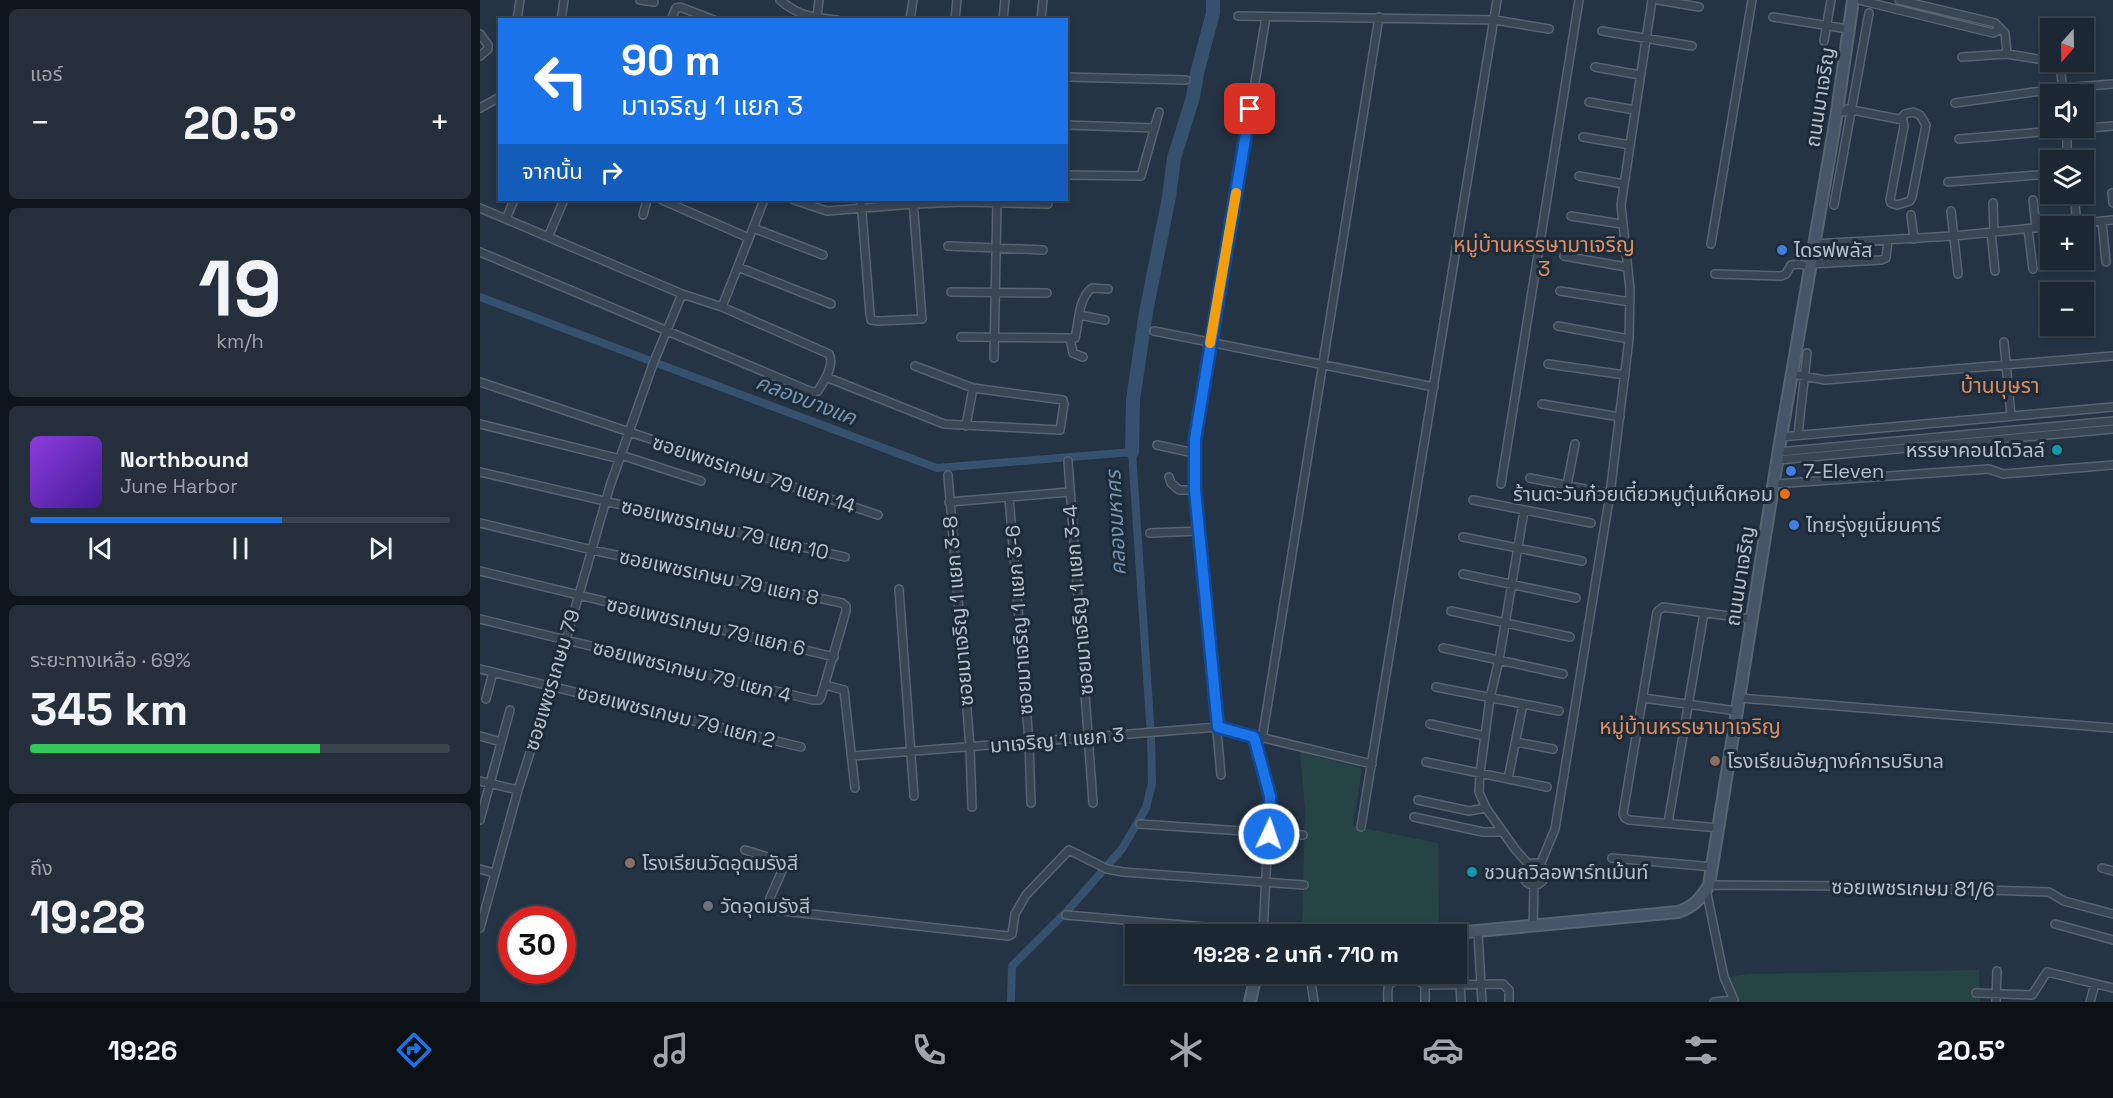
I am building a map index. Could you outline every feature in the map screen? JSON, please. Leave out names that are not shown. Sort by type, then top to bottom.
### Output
[{"type":"main road","name":"ถนนมาเจริญ","points":[[1707,887],[1713,867],[1781,437],[1798,375],[1814,244],[1843,108],[1848,29],[1853,0]]},
{"type":"main road","points":[[1467,933],[1678,912],[1696,902],[1707,887]]},
{"type":"main road","points":[[1250,1002],[1254,984]]},
{"type":"street","points":[[517,18],[520,0]]},
{"type":"street","points":[[561,18],[564,0]]},
{"type":"street","points":[[640,0],[654,2]]},
{"type":"street","points":[[780,0],[797,13],[824,18]]},
{"type":"street","points":[[817,17],[819,0]]},
{"type":"street","points":[[910,18],[913,0]]},
{"type":"street","points":[[955,18],[957,0]]},
{"type":"street","points":[[1003,18],[1005,0]]},
{"type":"street","points":[[1041,18],[1043,0]]},
{"type":"street","points":[[1361,827],[1497,0]]},
{"type":"street","points":[[1501,484],[1579,0]]},
{"type":"street","points":[[1540,865],[1555,829],[1610,494],[1620,417],[1629,339],[1630,302],[1621,205],[1652,0]]},
{"type":"street","points":[[1658,0],[1699,7]]},
{"type":"street","points":[[1712,244],[1752,0]]},
{"type":"street","points":[[1824,41],[1832,0]]},
{"type":"street","points":[[1859,0],[1993,33],[2000,30]]},
{"type":"street","points":[[1899,0],[1995,23],[2005,33],[2007,54]]},
{"type":"street","points":[[672,18],[676,8],[680,7],[709,18]]},
{"type":"street","points":[[1834,205],[1843,108],[1869,13]]},
{"type":"street","points":[[1238,16],[1495,20],[1549,28]]},
{"type":"street","points":[[1221,775],[1195,490],[1194,453],[1210,342],[1266,17]]},
{"type":"street","points":[[1264,924],[1270,796],[1258,738],[1379,17]]},
{"type":"street","points":[[1773,17],[1848,29]]},
{"type":"street","points":[[1602,31],[1692,46]]},
{"type":"street","points":[[480,34],[488,45],[488,49],[480,56]]},
{"type":"street","points":[[1962,57],[2007,54],[2040,59]]},
{"type":"street","points":[[1595,67],[1640,75]]},
{"type":"street","points":[[1068,77],[1186,80]]},
{"type":"street","points":[[2094,87],[2113,84]]},
{"type":"street","points":[[1955,103],[2040,94]]},
{"type":"street","points":[[480,108],[498,98]]},
{"type":"street","points":[[1589,102],[1635,110]]},
{"type":"street","points":[[1843,108],[1901,118]]},
{"type":"street","points":[[1068,175],[1141,176],[1159,112]]},
{"type":"street","points":[[1913,112],[1920,115],[1926,125],[1912,197],[1910,201],[1897,205],[1891,203],[1890,200],[1904,126],[1901,118],[1913,112]]},
{"type":"street","points":[[1068,125],[1154,128]]},
{"type":"street","points":[[2094,127],[2113,126]]},
{"type":"street","points":[[1959,139],[2040,132]]},
{"type":"street","points":[[1583,137],[1629,145]]},
{"type":"street","points":[[1948,182],[2040,175]]},
{"type":"street","points":[[1579,176],[1624,184]]},
{"type":"street","points":[[2112,193],[2113,203]]},
{"type":"street","points":[[2033,200],[2033,269]]},
{"type":"street","points":[[506,219],[514,201]]},
{"type":"street","points":[[548,237],[564,201]]},
{"type":"street","points":[[643,215],[647,201]]},
{"type":"street","points":[[664,201],[749,238]]},
{"type":"street","points":[[722,307],[764,201]]},
{"type":"street","points":[[797,201],[827,211],[914,202],[1048,204]]},
{"type":"street","points":[[861,201],[872,320],[878,321],[922,319],[914,202]]},
{"type":"street","points":[[994,358],[997,203]]},
{"type":"street","points":[[1993,203],[1995,271]]},
{"type":"street","points":[[480,208],[682,294],[722,307],[829,354],[832,357],[826,377],[818,391],[815,392],[480,252]]},
{"type":"street","points":[[1951,211],[1958,274]]},
{"type":"street","points":[[1571,216],[1621,224]]},
{"type":"street","points":[[1911,216],[1914,238]]},
{"type":"street","points":[[2094,222],[2113,220]]},
{"type":"street","points":[[2102,221],[2106,262]]},
{"type":"street","points":[[753,228],[823,255]]},
{"type":"street","points":[[1814,244],[1888,241],[2040,228]]},
{"type":"street","points":[[1714,274],[1781,276],[1786,274],[1791,265],[1811,266],[1881,260],[1888,254],[1888,241]]},
{"type":"street","points":[[948,246],[1043,250]]},
{"type":"street","points":[[1564,256],[1626,267]]},
{"type":"street","points":[[738,267],[831,304]]},
{"type":"street","points":[[961,337],[1070,338],[1076,336],[1079,315],[1089,289],[1108,289]]},
{"type":"street","points":[[1560,291],[1630,302]]},
{"type":"street","points":[[951,292],[1047,293]]},
{"type":"street","points":[[668,331],[682,294]]},
{"type":"street","points":[[1079,315],[1105,320]]},
{"type":"street","points":[[1558,326],[1629,339]]},
{"type":"street","name":"ซอยเพชรเกษม 79","points":[[480,928],[518,790],[566,640],[606,502],[653,364],[668,331]]},
{"type":"street","points":[[1154,331],[1434,387]]},
{"type":"street","points":[[1070,338],[1073,353],[1083,357]]},
{"type":"street","points":[[2004,342],[2011,416]]},
{"type":"street","points":[[1798,435],[1798,375],[1807,353]]},
{"type":"street","points":[[1798,375],[1825,380],[2113,356]]},
{"type":"street","points":[[1548,364],[1625,375]]},
{"type":"street","points":[[826,377],[944,424],[1060,430],[1063,400],[973,388],[915,366]]},
{"type":"street","name":"ซอยเพชรเกษม 79 แยก 14","points":[[480,382],[878,515]]},
{"type":"street","points":[[966,426],[973,388]]},
{"type":"street","points":[[1542,404],[1620,417]]},
{"type":"street","points":[[1781,437],[2113,407]]},
{"type":"street","points":[[1778,456],[2013,434],[2113,421]]},
{"type":"street","points":[[480,424],[621,457],[701,481]]},
{"type":"street","points":[[2013,434],[2113,429]]},
{"type":"street","points":[[1567,485],[1575,444]]},
{"type":"street","points":[[1157,446],[1194,453]]},
{"type":"street","name":"ซอยมาเจริญ 1 แยก 3-4","points":[[1068,461],[1094,803]]},
{"type":"street","points":[[1773,484],[1989,469],[2003,474],[2113,465]]},
{"type":"street","name":"ซอยเพชรเกษม 79 แยก 10","points":[[480,472],[844,557]]},
{"type":"street","name":"ซอยมาเจริญ 1 แยก 3-8","points":[[948,475],[970,747],[972,807]]},
{"type":"street","points":[[1169,477],[1171,483],[1179,490],[1195,490]]},
{"type":"street","points":[[1530,478],[1610,494]]},
{"type":"street","points":[[949,502],[1069,492]]},
{"type":"street","name":"ซอยมาเจริญ 1 แยก 3-6","points":[[1010,497],[1029,742],[1031,803]]},
{"type":"street","points":[[1473,500],[1591,524]]},
{"type":"street","points":[[1524,511],[1491,698],[1479,792],[1486,808],[1529,864],[1540,865],[1544,870],[1545,877],[1540,883],[1534,885],[1527,883],[1523,877],[1524,870],[1529,864]]},
{"type":"street","name":"ซอยเพชรเกษม 79 แยก 8","points":[[480,523],[592,550],[842,603],[846,606],[834,657]]},
{"type":"street","points":[[1150,533],[1200,531]]},
{"type":"street","points":[[1463,537],[1582,561]]},
{"type":"street","name":"ซอยเพชรเกษม 79 แยก 6","points":[[480,571],[834,657]]},
{"type":"street","points":[[1463,574],[1576,598]]},
{"type":"street","points":[[899,589],[914,796]]},
{"type":"street","points":[[1719,828],[1629,820],[1623,814],[1656,617],[1660,608],[1751,620]]},
{"type":"street","points":[[1450,611],[1570,637]]},
{"type":"street","points":[[1668,823],[1704,613]]},
{"type":"street","name":"ซอยเพชรเกษม 79 แยก 4","points":[[480,620],[819,700],[825,685]]},
{"type":"street","points":[[1443,648],[1563,674]]},
{"type":"street","points":[[834,657],[825,685],[844,690],[855,788]]},
{"type":"street","name":"ซอยเพชรเกษม 79 แยก 2","points":[[480,669],[801,747]]},
{"type":"street","points":[[486,699],[494,672]]},
{"type":"street","points":[[1436,687],[1559,711]]},
{"type":"street","points":[[1643,698],[1737,711]]},
{"type":"street","points":[[1739,698],[2113,728]]},
{"type":"street","points":[[1508,779],[1522,704]]},
{"type":"street","points":[[480,820],[510,710]]},
{"type":"street","points":[[1430,724],[1485,736]]},
{"type":"street","name":"มาเจริญ 1 แยก 3","points":[[852,756],[1218,727],[1371,764]]},
{"type":"street","points":[[480,736],[501,742]]},
{"type":"street","points":[[1516,742],[1553,749]]},
{"type":"street","points":[[1426,762],[1546,788]]},
{"type":"street","points":[[480,781],[518,790]]},
{"type":"street","points":[[1418,800],[1469,811],[1486,808]]},
{"type":"street","points":[[1414,817],[1484,832],[1503,832]]},
{"type":"street","points":[[1140,824],[1303,835]]},
{"type":"street","points":[[744,850],[782,861],[785,864],[770,898],[770,906],[774,910],[1008,936],[1012,934],[1015,914],[1026,895],[1066,852],[1074,851],[1106,869],[1123,872],[1304,885]]},
{"type":"street","points":[[1612,858],[1713,867]]},
{"type":"street","points":[[2102,868],[2113,871]]},
{"type":"street","points":[[480,869],[494,873]]},
{"type":"street","points":[[1533,927],[1534,885]]},
{"type":"street","name":"ซอยเพชรเกษม 81/6","points":[[1707,887],[1851,886],[2049,892],[2064,901],[2113,914]]},
{"type":"street","points":[[1707,887],[1724,977],[1735,1001],[1714,1002]]},
{"type":"street","points":[[1066,915],[1165,924]]},
{"type":"street","points":[[2055,924],[2113,940]]},
{"type":"street","points":[[1478,932],[1482,1002]]},
{"type":"street","points":[[1996,971],[1996,998]]},
{"type":"street","points":[[1976,993],[1996,998],[2032,995],[2047,972],[2113,988]]},
{"type":"street","points":[[1388,1002],[1388,988],[1392,981],[1418,980],[1425,985],[1442,984]]},
{"type":"street","points":[[1467,983],[1506,985],[1509,990],[1509,1002]]},
{"type":"street","points":[[1311,984],[1314,1002]]},
{"type":"street","points":[[1460,984],[1461,1002]]},
{"type":"street","points":[[2090,1002],[2095,984]]},
{"type":"street","points":[[1425,985],[1425,1002]]},
{"type":"green space","points":[[1300,752],[1362,768],[1353,826],[1438,843],[1439,924],[1302,924],[1305,808]]},
{"type":"green space","points":[[1979,970],[1980,1002],[1739,1002],[1728,977],[1749,974]]},
{"type":"waterway","name":"คลองมหาศร","points":[[1132,452],[1133,400],[1146,312],[1169,197],[1174,158],[1193,97],[1213,13],[1213,0]]},
{"type":"waterway","name":"คลองบางแค","points":[[480,297],[937,468],[1132,452],[1151,736],[1152,783],[1146,808],[1122,849],[1068,910],[1012,966],[1011,1002]]},
{"type":"slow traffic","points":[[1210,343],[1236,193]]},
{"type":"place","name":"ไดรฟพลัส","points":[[1782,250]]},
{"type":"place","name":"หรรษาคอนโดวิลล์","points":[[2057,450]]},
{"type":"place","name":"7-Eleven","points":[[1791,471]]},
{"type":"place","name":"ร้านตะวันก๋วยเตี๋ยวหมูตุ๋นเห็ดหอม","points":[[1785,494]]},
{"type":"place","name":"ไทยรุ่งยูเนี่ยนคาร์","points":[[1794,525]]},
{"type":"place","name":"โรงเรียนอัษฎางค์การบริบาล","points":[[1715,761]]},
{"type":"place","name":"โรงเรียนวัดอุดมรังสี","points":[[630,863]]},
{"type":"place","name":"ชวนถวิลอพาร์ทเม้นท์","points":[[1472,872]]},
{"type":"place","name":"วัดอุดมรังสี","points":[[708,906]]},
{"type":"district","name":"หมู่บ้านหรรษามาเจริญ 3","points":[[1544,257]]},
{"type":"district","name":"บ้านบุษรา","points":[[2000,386]]},
{"type":"district","name":"หมู่บ้านหรรษามาเจริญ","points":[[1690,727]]},
{"type":"route","points":[[1250,109],[1210,342],[1194,453],[1195,490],[1218,727],[1254,737],[1270,796],[1269,834]]}]
